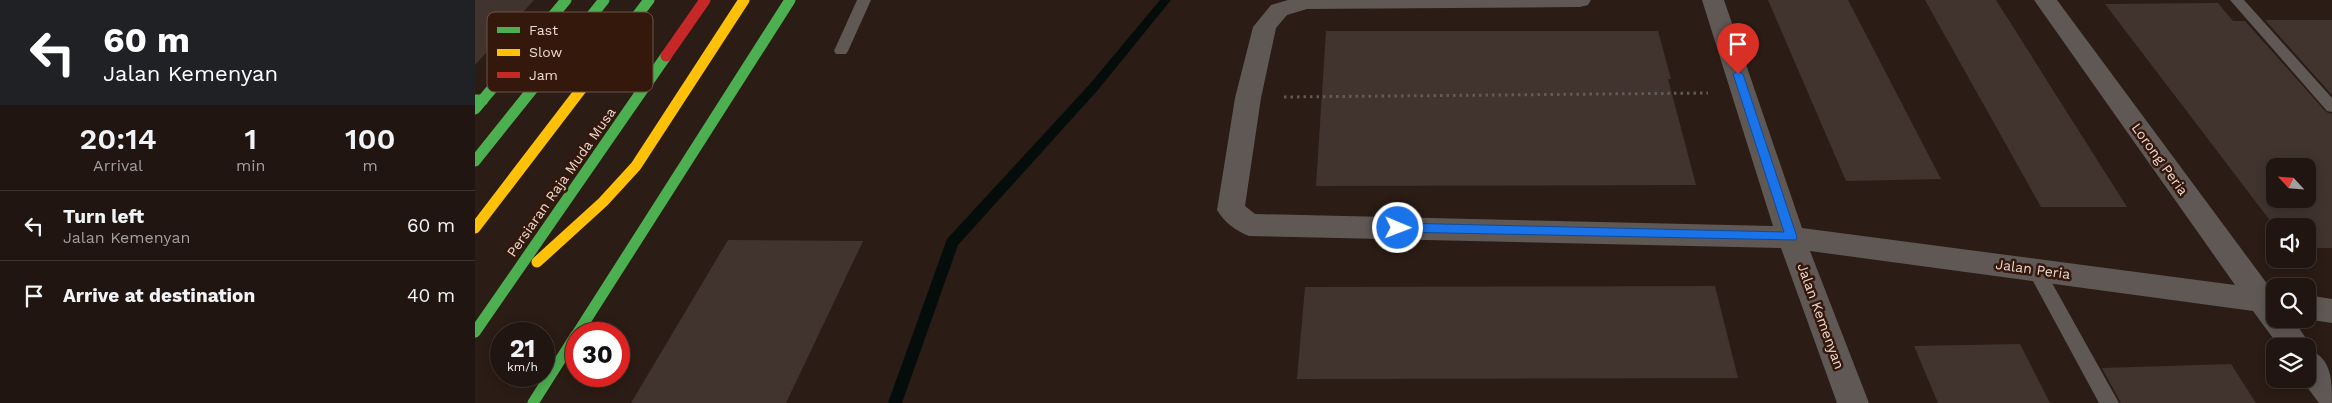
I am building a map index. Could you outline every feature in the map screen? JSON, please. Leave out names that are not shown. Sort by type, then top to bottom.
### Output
[{"type":"main road","points":[[556,12],[566,0]]},
{"type":"main road","points":[[594,12],[604,0]]},
{"type":"main road","points":[[640,12],[649,0]]},
{"type":"main road","name":"Persiaran Raja Muda Musa","points":[[653,75],[705,0]]},
{"type":"main road","points":[[501,294],[603,202],[635,166],[744,0]]},
{"type":"main road","points":[[585,322],[790,0]]},
{"type":"main road","points":[[475,161],[530,92]]},
{"type":"main road","points":[[475,228],[579,92]]},
{"type":"main road","name":"Persiaran Raja Muda Musa","points":[[475,332],[641,92]]},
{"type":"main road","points":[[475,109],[479,100]]},
{"type":"main road","points":[[533,403],[565,353]]},
{"type":"street","points":[[1248,98],[1265,27],[1279,10],[1306,2],[1580,0]]},
{"type":"street","name":"Jalan Kemenyan","points":[[1713,0],[1791,237],[1853,403]]},
{"type":"street","name":"Lorong Peria","points":[[2045,0],[2266,302]]},
{"type":"street","name":"Jalan Peria","points":[[1248,98],[1231,210],[1249,225],[1791,237],[2037,270],[2266,309]]},
{"type":"street","points":[[2316,308],[2332,311]]},
{"type":"street","points":[[2316,374],[2332,396]]},
{"type":"lane","points":[[841,51],[864,0]]},
{"type":"lane","points":[[2237,0],[2332,107]]},
{"type":"lane","points":[[2037,270],[2109,403]]},
{"type":"path","points":[[1248,98],[1744,92]]},
{"type":"building","points":[[475,0],[534,0],[523,12],[487,12],[487,52],[475,65]]},
{"type":"building","points":[[1768,0],[1848,0],[1941,179],[1846,181]]},
{"type":"building","points":[[1925,0],[1996,0],[2127,207],[2041,207]]},
{"type":"building","points":[[2218,3],[2233,21],[2245,21],[2326,112],[2332,114],[2332,248],[2316,248],[2316,218],[2268,218],[2105,4]]},
{"type":"building","points":[[2265,20],[2332,20],[2332,95]]},
{"type":"building","points":[[1326,31],[1658,31],[1671,79],[1668,79],[1696,185],[1316,186]]},
{"type":"building","points":[[728,240],[863,241],[786,403],[631,403]]},
{"type":"building","points":[[1715,286],[1738,378],[1297,379],[1305,287]]},
{"type":"building","points":[[2020,344],[2050,403],[1938,403],[1914,346]]},
{"type":"building","points":[[2231,364],[2256,403],[2121,403],[2102,368]]},
{"type":"waterway","points":[[895,403],[952,243],[1093,88],[1166,0]]},
{"type":"traffic: fast","points":[[556,12],[566,0]]},
{"type":"traffic: fast","points":[[594,12],[604,0]]},
{"type":"traffic: fast","points":[[640,12],[649,0]]},
{"type":"traffic: fast","points":[[585,322],[790,0]]},
{"type":"traffic: fast","points":[[653,75],[666,56]]},
{"type":"traffic: fast","points":[[475,109],[489,92]]},
{"type":"traffic: fast","points":[[475,161],[530,92]]},
{"type":"traffic: fast","points":[[475,332],[641,92]]},
{"type":"traffic: fast","points":[[475,100],[483,100]]},
{"type":"traffic: fast","points":[[533,403],[565,352]]},
{"type":"traffic: slow","points":[[537,262],[603,202],[636,166],[744,0]]},
{"type":"traffic: slow","points":[[475,228],[579,92]]},
{"type":"traffic: jam","points":[[666,56],[705,0]]},
{"type":"route","points":[[1398,228],[1791,237],[1738,74]]}]
